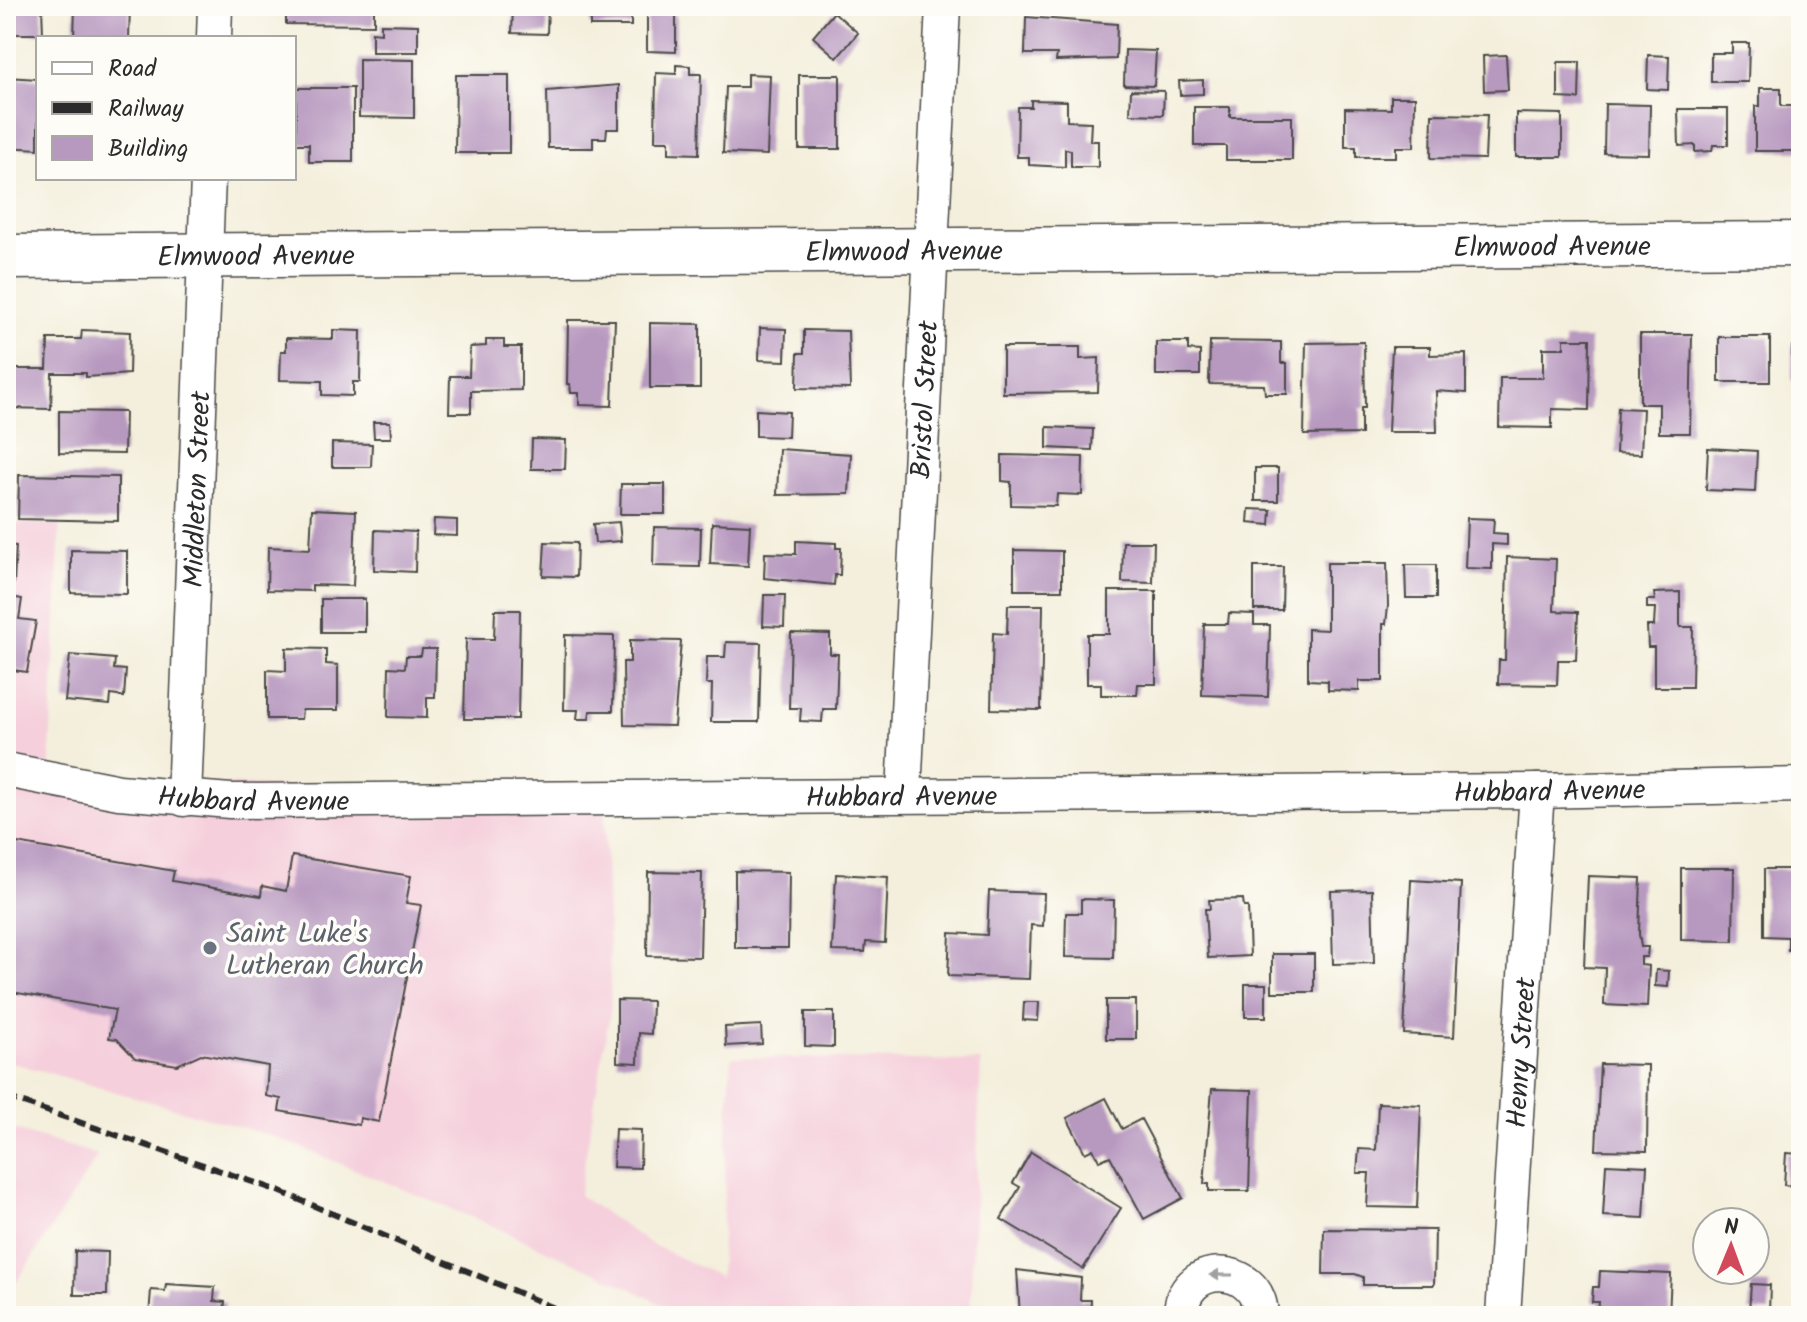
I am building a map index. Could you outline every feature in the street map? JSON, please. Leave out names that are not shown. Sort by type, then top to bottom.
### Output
[{"type":"street","points":[[214,36],[215,6]]},
{"type":"street","name":"Bristol Street","points":[[904,793],[943,6]]},
{"type":"street","name":"Middleton Street","points":[[184,799],[208,180]]},
{"type":"street","name":"Elmwood Avenue","points":[[6,257],[1801,244]]},
{"type":"street","name":"Hubbard Avenue","points":[[6,770],[119,792],[184,799],[1537,791],[1801,785]]},
{"type":"street","name":"Henry Street","points":[[1503,1316],[1537,791]]},
{"type":"street","points":[[1181,1316],[1186,1291],[1197,1280],[1212,1273],[1228,1273],[1243,1279],[1254,1290],[1261,1316]]},
{"type":"shaded area","points":[[6,523],[60,524],[49,778],[604,797],[611,1007],[579,1195],[649,1243],[720,1277],[731,1057],[981,1061],[970,1316],[682,1316],[634,1290],[495,1227],[275,1137],[6,1061]]},
{"type":"shaded area","points":[[6,1127],[98,1155],[6,1299]]},
{"type":"building","points":[[6,6],[42,6],[43,34],[6,34]]},
{"type":"building","points":[[75,6],[130,6],[129,36],[74,36]]},
{"type":"building","points":[[286,6],[374,6],[374,25],[286,24]]},
{"type":"building","points":[[513,6],[548,6],[547,34],[512,33]]},
{"type":"building","points":[[590,6],[631,6],[631,26],[590,26]]},
{"type":"building","points":[[834,12],[858,33],[837,58],[813,37]]},
{"type":"building","points":[[647,13],[676,14],[676,52],[647,51]]},
{"type":"building","points":[[1026,17],[1117,24],[1116,59],[1056,61],[1057,54],[1025,54]]},
{"type":"building","points":[[381,24],[418,25],[418,52],[372,52],[372,32],[381,33]]},
{"type":"building","points":[[1732,43],[1749,43],[1748,82],[1711,82],[1711,53],[1732,53]]},
{"type":"building","points":[[1125,50],[1156,51],[1154,86],[1124,85]]},
{"type":"building","points":[[1506,55],[1508,90],[1484,91],[1483,56]]},
{"type":"building","points":[[1648,55],[1669,56],[1668,90],[1647,89]]},
{"type":"building","points":[[359,59],[414,60],[414,118],[359,117]]},
{"type":"building","points":[[1558,62],[1580,62],[1579,99],[1558,98]]},
{"type":"building","points":[[676,65],[690,66],[690,74],[701,74],[699,154],[669,153],[669,141],[655,141],[656,73],[676,74]]},
{"type":"building","points":[[747,74],[770,75],[767,155],[723,153],[726,87],[747,87]]},
{"type":"building","points":[[456,75],[509,75],[509,153],[455,153]]},
{"type":"building","points":[[799,75],[840,75],[840,149],[799,149]]},
{"type":"building","points":[[6,77],[36,79],[36,149],[6,147]]},
{"type":"building","points":[[1203,80],[1203,94],[1180,95],[1179,81]]},
{"type":"building","points":[[619,85],[619,129],[607,129],[606,138],[593,138],[593,148],[548,148],[547,91]]},
{"type":"building","points":[[296,88],[353,88],[353,162],[309,162],[309,144],[296,144]]},
{"type":"building","points":[[1760,88],[1781,88],[1781,106],[1801,106],[1801,151],[1755,151],[1755,106],[1760,106]]},
{"type":"building","points":[[1131,90],[1164,91],[1163,115],[1130,114]]},
{"type":"building","points":[[1391,97],[1415,97],[1414,147],[1396,147],[1396,157],[1356,157],[1356,147],[1345,147],[1345,108],[1391,109]]},
{"type":"building","points":[[1031,100],[1067,101],[1067,121],[1091,122],[1090,141],[1098,141],[1098,167],[1071,167],[1071,150],[1065,149],[1065,167],[1029,165],[1029,157],[1017,157],[1018,107],[1031,107]]},
{"type":"building","points":[[1605,104],[1650,105],[1649,154],[1604,153]]},
{"type":"building","points":[[1194,107],[1230,107],[1230,117],[1292,117],[1292,160],[1226,160],[1226,146],[1194,146]]},
{"type":"building","points":[[1678,109],[1728,109],[1728,145],[1713,145],[1712,151],[1695,152],[1695,145],[1679,146]]},
{"type":"building","points":[[1516,113],[1562,114],[1562,157],[1516,157]]},
{"type":"building","points":[[1432,114],[1487,115],[1485,159],[1431,158]]},
{"type":"building","points":[[568,320],[615,320],[612,406],[579,405],[579,393],[571,393],[570,384],[567,384]]},
{"type":"building","points":[[650,323],[700,324],[700,388],[650,388]]},
{"type":"building","points":[[760,328],[786,329],[785,361],[759,360]]},
{"type":"building","points":[[82,330],[130,332],[129,374],[86,377],[86,373],[52,373],[51,409],[6,408],[6,369],[47,369],[48,339],[81,339]]},
{"type":"building","points":[[333,330],[361,331],[360,382],[353,382],[353,396],[322,395],[322,381],[280,380],[281,351],[286,351],[286,338],[333,339]]},
{"type":"building","points":[[804,330],[848,331],[850,389],[797,388],[798,353],[804,353]]},
{"type":"building","points":[[1640,334],[1692,334],[1690,433],[1659,433],[1659,404],[1640,404]]},
{"type":"building","points":[[1719,337],[1770,337],[1770,382],[1719,382]]},
{"type":"building","points":[[1564,339],[1590,339],[1589,410],[1552,409],[1552,428],[1499,427],[1500,378],[1543,378],[1543,348],[1564,348]]},
{"type":"building","points":[[486,340],[504,340],[504,347],[521,347],[521,390],[471,391],[471,413],[449,413],[450,376],[469,376],[470,347],[486,346]]},
{"type":"building","points":[[1210,341],[1281,342],[1281,363],[1287,363],[1287,394],[1265,394],[1264,385],[1209,384]]},
{"type":"building","points":[[1156,342],[1188,342],[1188,350],[1200,351],[1200,375],[1156,375]]},
{"type":"building","points":[[1364,342],[1365,408],[1361,408],[1361,434],[1304,435],[1306,343]]},
{"type":"building","points":[[1792,346],[1801,346],[1801,381],[1792,381]]},
{"type":"building","points":[[1003,347],[1080,347],[1080,359],[1099,358],[1098,392],[1003,393]]},
{"type":"building","points":[[1392,347],[1430,347],[1430,355],[1466,354],[1466,393],[1436,391],[1437,432],[1388,432]]},
{"type":"building","points":[[1618,408],[1643,409],[1641,454],[1616,453]]},
{"type":"building","points":[[756,410],[789,412],[788,437],[756,436]]},
{"type":"building","points":[[59,411],[125,412],[124,454],[59,453]]},
{"type":"building","points":[[373,422],[390,422],[391,438],[374,438]]},
{"type":"building","points":[[1047,427],[1093,429],[1092,450],[1047,448]]},
{"type":"building","points":[[532,439],[566,440],[565,469],[531,469]]},
{"type":"building","points":[[332,443],[372,444],[371,467],[332,467]]},
{"type":"building","points":[[1708,448],[1757,451],[1755,492],[1706,490]]},
{"type":"building","points":[[779,449],[851,454],[849,494],[777,495]]},
{"type":"building","points":[[1002,455],[1083,457],[1082,495],[1057,494],[1056,506],[1011,505],[1011,482],[1002,481]]},
{"type":"building","points":[[1255,468],[1278,468],[1278,501],[1255,501]]},
{"type":"building","points":[[19,475],[118,477],[118,521],[18,519]]},
{"type":"building","points":[[621,484],[665,484],[665,514],[620,514]]},
{"type":"building","points":[[312,509],[356,511],[353,586],[312,585],[312,591],[267,590],[268,547],[310,549]]},
{"type":"building","points":[[1249,509],[1271,510],[1270,525],[1248,523]]},
{"type":"building","points":[[1467,518],[1494,519],[1493,533],[1507,534],[1507,545],[1492,544],[1492,569],[1465,568]]},
{"type":"building","points":[[434,519],[457,520],[457,536],[433,535]]},
{"type":"building","points":[[619,522],[621,541],[595,543],[593,524]]},
{"type":"building","points":[[712,523],[750,525],[748,566],[710,564]]},
{"type":"building","points":[[654,527],[701,528],[700,567],[653,566]]},
{"type":"building","points":[[375,530],[416,532],[415,572],[374,570]]},
{"type":"building","points":[[796,541],[836,543],[836,548],[841,548],[840,575],[835,575],[834,585],[764,578],[765,553],[796,554]]},
{"type":"building","points":[[545,542],[577,543],[576,577],[543,576]]},
{"type":"building","points":[[1123,542],[1154,542],[1153,583],[1122,582]]},
{"type":"building","points":[[6,545],[16,546],[14,583],[6,582]]},
{"type":"building","points":[[71,550],[127,551],[127,594],[71,593]]},
{"type":"building","points":[[1014,550],[1062,551],[1062,590],[1014,590]]},
{"type":"building","points":[[1507,557],[1556,559],[1554,611],[1578,612],[1576,660],[1558,660],[1557,685],[1498,684],[1499,660],[1505,660]]},
{"type":"building","points":[[1327,563],[1387,563],[1388,606],[1386,624],[1383,624],[1383,681],[1359,681],[1359,691],[1328,690],[1328,681],[1308,680],[1308,629],[1327,630]]},
{"type":"building","points":[[1405,565],[1436,565],[1436,598],[1406,598]]},
{"type":"building","points":[[1254,567],[1283,567],[1282,610],[1254,610]]},
{"type":"building","points":[[1109,591],[1156,591],[1156,684],[1138,684],[1137,695],[1101,695],[1101,684],[1087,684],[1087,634],[1109,634]]},
{"type":"building","points":[[1680,592],[1680,627],[1693,627],[1692,687],[1654,687],[1654,647],[1648,647],[1647,626],[1654,626],[1655,608],[1647,608],[1647,600],[1655,600],[1654,593]]},
{"type":"building","points":[[764,595],[785,595],[784,627],[763,626]]},
{"type":"building","points":[[6,596],[22,599],[19,619],[36,621],[27,672],[6,669]]},
{"type":"building","points":[[321,599],[365,599],[365,632],[321,632]]},
{"type":"building","points":[[1008,605],[1043,605],[1041,710],[991,709],[993,633],[1007,634]]},
{"type":"building","points":[[495,610],[520,610],[518,719],[464,719],[466,639],[494,639]]},
{"type":"building","points":[[1229,613],[1254,614],[1254,625],[1270,625],[1268,697],[1202,695],[1204,624],[1228,624]]},
{"type":"building","points":[[791,633],[830,634],[830,654],[838,654],[836,709],[823,709],[822,722],[800,721],[801,708],[789,708]]},
{"type":"building","points":[[565,635],[614,636],[613,711],[590,711],[589,719],[577,719],[578,710],[564,710]]},
{"type":"building","points":[[630,640],[681,641],[674,726],[624,725],[623,662],[630,662]]},
{"type":"building","points":[[726,642],[761,643],[759,722],[711,722],[712,684],[706,684],[707,657],[725,657]]},
{"type":"building","points":[[286,648],[326,649],[326,664],[338,665],[338,710],[302,710],[301,719],[267,719],[267,670],[286,671]]},
{"type":"building","points":[[422,649],[436,649],[435,697],[427,697],[427,718],[388,717],[389,667],[405,668],[406,656],[421,656]]},
{"type":"building","points":[[70,655],[115,659],[114,669],[126,670],[124,697],[111,695],[110,705],[65,701]]},
{"type":"building","name":"Saint Luke's Lutheran Church","points":[[6,841],[174,871],[172,881],[261,896],[262,886],[286,891],[292,856],[411,876],[406,903],[421,905],[379,1122],[360,1118],[359,1125],[279,1111],[281,1099],[266,1096],[268,1066],[201,1054],[177,1065],[135,1058],[117,1039],[109,1038],[115,1010],[6,991]]},
{"type":"building","points":[[1681,868],[1734,868],[1733,941],[1681,940]]},
{"type":"building","points":[[1764,869],[1796,869],[1796,880],[1801,880],[1801,950],[1788,950],[1788,937],[1764,936]]},
{"type":"building","points":[[735,871],[789,872],[788,948],[735,948]]},
{"type":"building","points":[[648,872],[702,873],[700,957],[647,956]]},
{"type":"building","points":[[836,874],[888,877],[885,943],[866,942],[865,952],[832,951]]},
{"type":"building","points":[[1588,876],[1641,878],[1639,934],[1641,947],[1648,947],[1647,957],[1641,957],[1641,965],[1649,966],[1647,1007],[1604,1005],[1605,968],[1584,967]]},
{"type":"building","points":[[1411,880],[1461,883],[1454,1037],[1404,1034]]},
{"type":"building","points":[[1372,890],[1374,963],[1333,964],[1331,891]]},
{"type":"building","points":[[989,891],[1044,893],[1043,926],[1031,925],[1029,979],[948,976],[950,933],[987,935]]},
{"type":"building","points":[[1081,899],[1114,900],[1113,958],[1065,957],[1066,913],[1081,913]]},
{"type":"building","points":[[1243,899],[1244,907],[1248,907],[1250,956],[1208,958],[1205,909],[1210,909],[1209,900]]},
{"type":"building","points":[[1272,954],[1314,954],[1314,992],[1272,992]]},
{"type":"building","points":[[1656,970],[1669,971],[1668,987],[1655,986]]},
{"type":"building","points":[[1245,984],[1266,984],[1266,1017],[1245,1017]]},
{"type":"building","points":[[617,1000],[652,1001],[651,1034],[639,1033],[638,1063],[617,1062]]},
{"type":"building","points":[[1106,1000],[1136,1000],[1136,1039],[1106,1039]]},
{"type":"building","points":[[1024,1002],[1039,1002],[1038,1021],[1023,1020]]},
{"type":"building","points":[[805,1012],[834,1012],[834,1047],[805,1046]]},
{"type":"building","points":[[761,1025],[762,1044],[726,1046],[725,1027]]},
{"type":"building","points":[[1600,1064],[1648,1065],[1647,1151],[1596,1150]]},
{"type":"building","points":[[1212,1089],[1252,1090],[1249,1191],[1209,1191],[1209,1184],[1204,1184]]},
{"type":"building","points":[[1106,1098],[1122,1129],[1141,1119],[1183,1198],[1144,1219],[1110,1156],[1099,1161],[1093,1149],[1085,1153],[1067,1118]]},
{"type":"building","points":[[1378,1103],[1421,1105],[1417,1208],[1367,1207],[1369,1173],[1357,1173],[1359,1149],[1376,1150]]},
{"type":"building","points":[[615,1129],[641,1130],[640,1168],[613,1167]]},
{"type":"building","points":[[1031,1152],[1121,1208],[1083,1269],[1001,1219],[1020,1187],[1013,1183]]},
{"type":"building","points":[[1786,1153],[1801,1154],[1801,1186],[1784,1185]]},
{"type":"building","points":[[1606,1164],[1647,1166],[1644,1218],[1603,1216]]},
{"type":"building","points":[[1324,1229],[1435,1230],[1434,1285],[1363,1285],[1363,1277],[1355,1274],[1323,1274]]},
{"type":"building","points":[[75,1251],[108,1252],[107,1295],[74,1295]]},
{"type":"building","points":[[1017,1270],[1081,1278],[1080,1300],[1091,1300],[1090,1316],[1020,1316]]},
{"type":"building","points":[[1600,1271],[1671,1274],[1669,1316],[1598,1313],[1599,1302],[1592,1302],[1593,1287],[1599,1287]]},
{"type":"building","points":[[166,1284],[215,1287],[214,1301],[225,1302],[224,1316],[149,1316],[151,1290],[165,1291]]},
{"type":"building","points":[[1751,1286],[1770,1286],[1769,1312],[1749,1311]]},
{"type":"railway","points":[[6,1097],[279,1191],[573,1316]]},
{"type":"place","name":"Saint Luke's Lutheran Church","points":[[210,948]]}]
